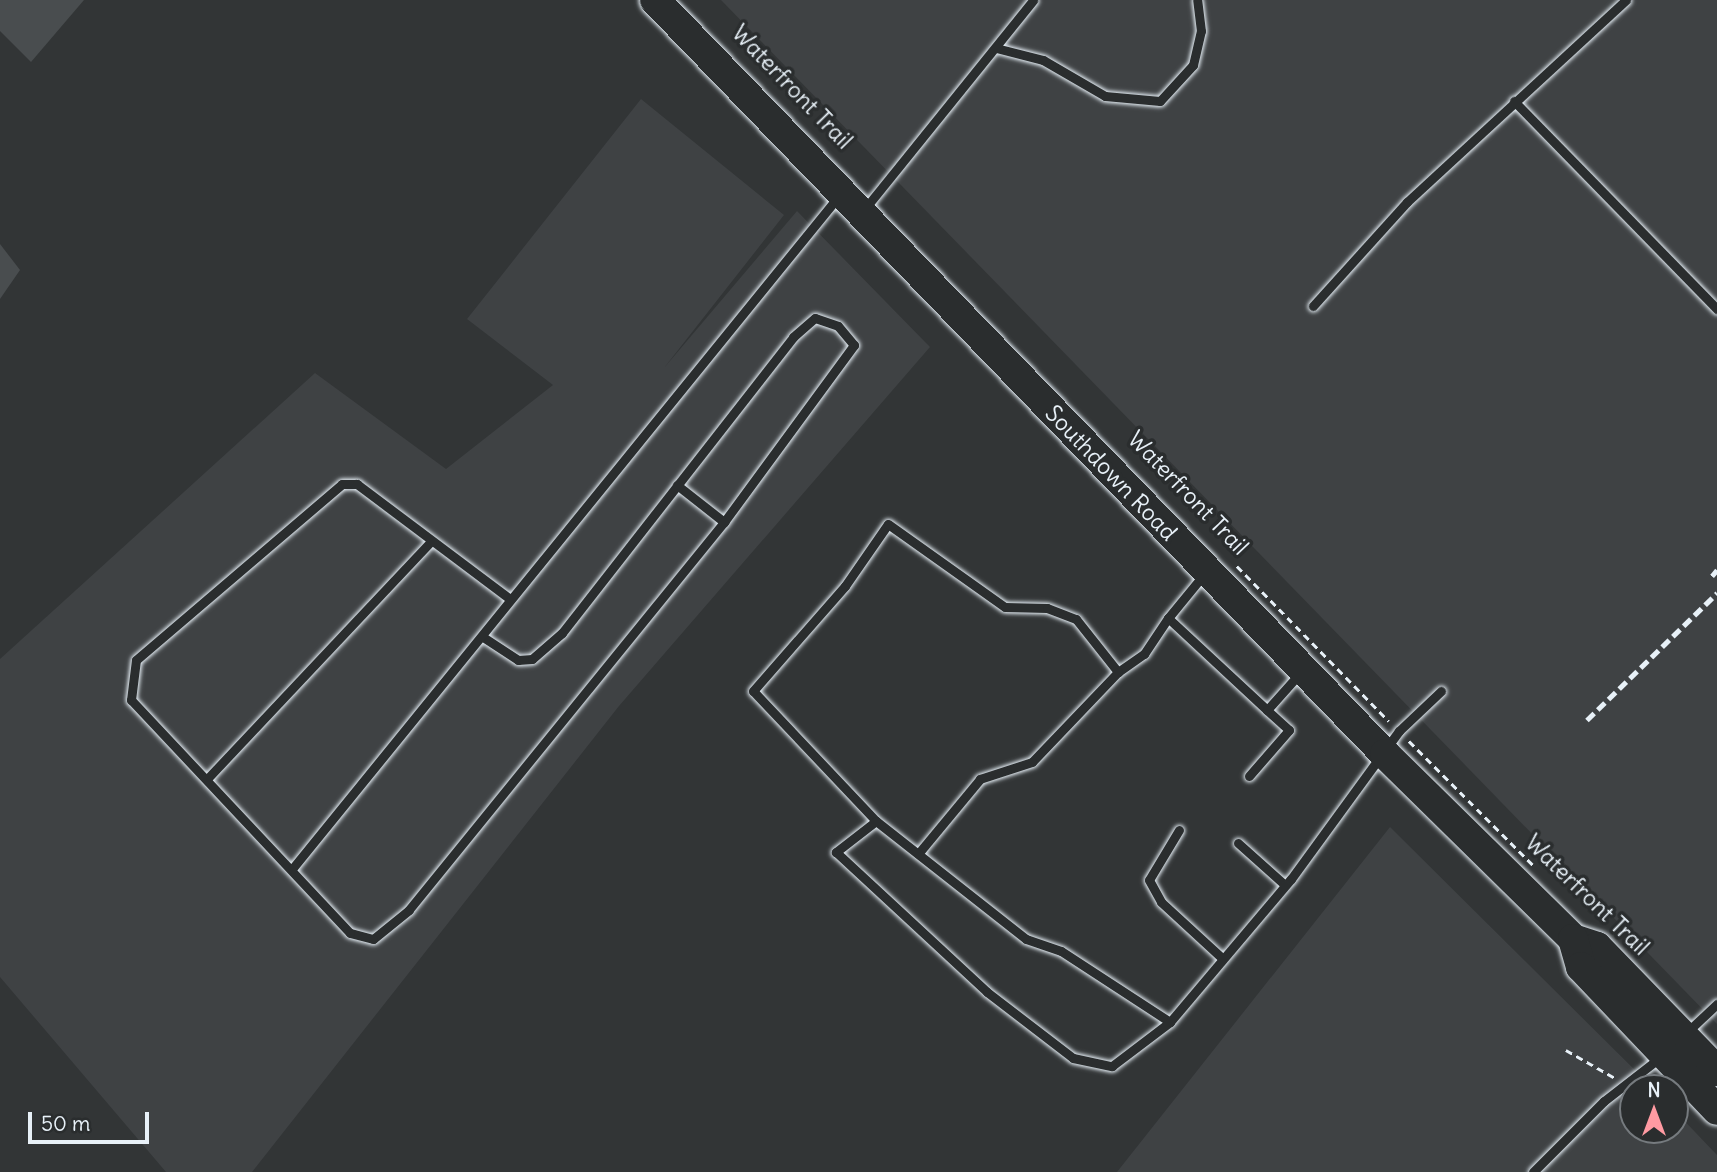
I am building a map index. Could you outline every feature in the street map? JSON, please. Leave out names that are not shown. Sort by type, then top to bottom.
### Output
[{"type":"main road","name":"Southdown Road","points":[[655,0],[851,203],[1216,563],[1302,671],[1392,743],[1573,939],[1581,967],[1675,1044],[1717,1071]]},
{"type":"main road","name":"Southdown Road","points":[[1675,1044],[1717,1110]]},
{"type":"lane","points":[[292,869],[483,637],[509,598],[576,527],[681,386],[996,48],[1034,0]]},
{"type":"lane","points":[[996,48],[1043,60],[1105,96],[1160,101],[1194,65],[1201,31],[1197,0]]},
{"type":"lane","points":[[1313,306],[1394,215],[1626,0]]},
{"type":"lane","points":[[1514,101],[1717,309]]},
{"type":"lane","points":[[483,637],[518,660],[531,659],[562,633],[793,337],[816,318],[838,326],[854,345],[724,522],[409,910],[373,939],[350,933],[292,869],[233,814],[207,779],[131,700],[136,660],[342,484],[357,484],[509,598]]},
{"type":"lane","points":[[677,485],[724,522]]},
{"type":"lane","points":[[1118,671],[1076,619],[1047,608],[1005,607],[888,524],[845,586],[753,691],[877,822],[1026,939],[1061,951],[1170,1022]]},
{"type":"lane","points":[[207,779],[431,541]]},
{"type":"lane","points":[[918,854],[980,779],[1032,762],[1118,671],[1144,654],[1168,618],[1216,563]]},
{"type":"lane","points":[[1168,618],[1289,730],[1250,776]]},
{"type":"lane","points":[[1268,710],[1302,671]]},
{"type":"lane","points":[[877,822],[836,852],[987,992],[1073,1058],[1112,1066],[1170,1022],[1285,885],[1392,743],[1441,691]]},
{"type":"lane","points":[[1179,830],[1149,880],[1161,902],[1222,958]]},
{"type":"lane","points":[[1238,842],[1285,885]]},
{"type":"lane","points":[[1638,1074],[1717,1004]]},
{"type":"lane","points":[[1533,1172],[1619,1091]]},
{"type":"path","name":"Waterfront Trail","points":[[1216,563],[1392,743],[1544,876]]},
{"type":"path","points":[[1566,1050],[1619,1080]]},
{"type":"shaded area","points":[[0,0],[84,0],[31,62],[0,31]]},
{"type":"shaded area","points":[[721,0],[1717,0],[1717,1024]]},
{"type":"shaded area","points":[[641,99],[784,215],[664,368],[797,211],[930,347],[619,706],[252,1172],[166,1172],[0,977],[0,659],[315,373],[446,469],[553,385],[467,319]]},
{"type":"shaded area","points":[[0,244],[20,270],[0,299]]},
{"type":"shaded area","points":[[1390,827],[1639,1074],[1619,1074],[1619,1144],[1689,1144],[1689,1126],[1717,1155],[1717,1172],[1117,1172]]},
{"type":"railway","points":[[1712,576],[1717,570]]},
{"type":"railway","points":[[1587,720],[1717,593]]}]
